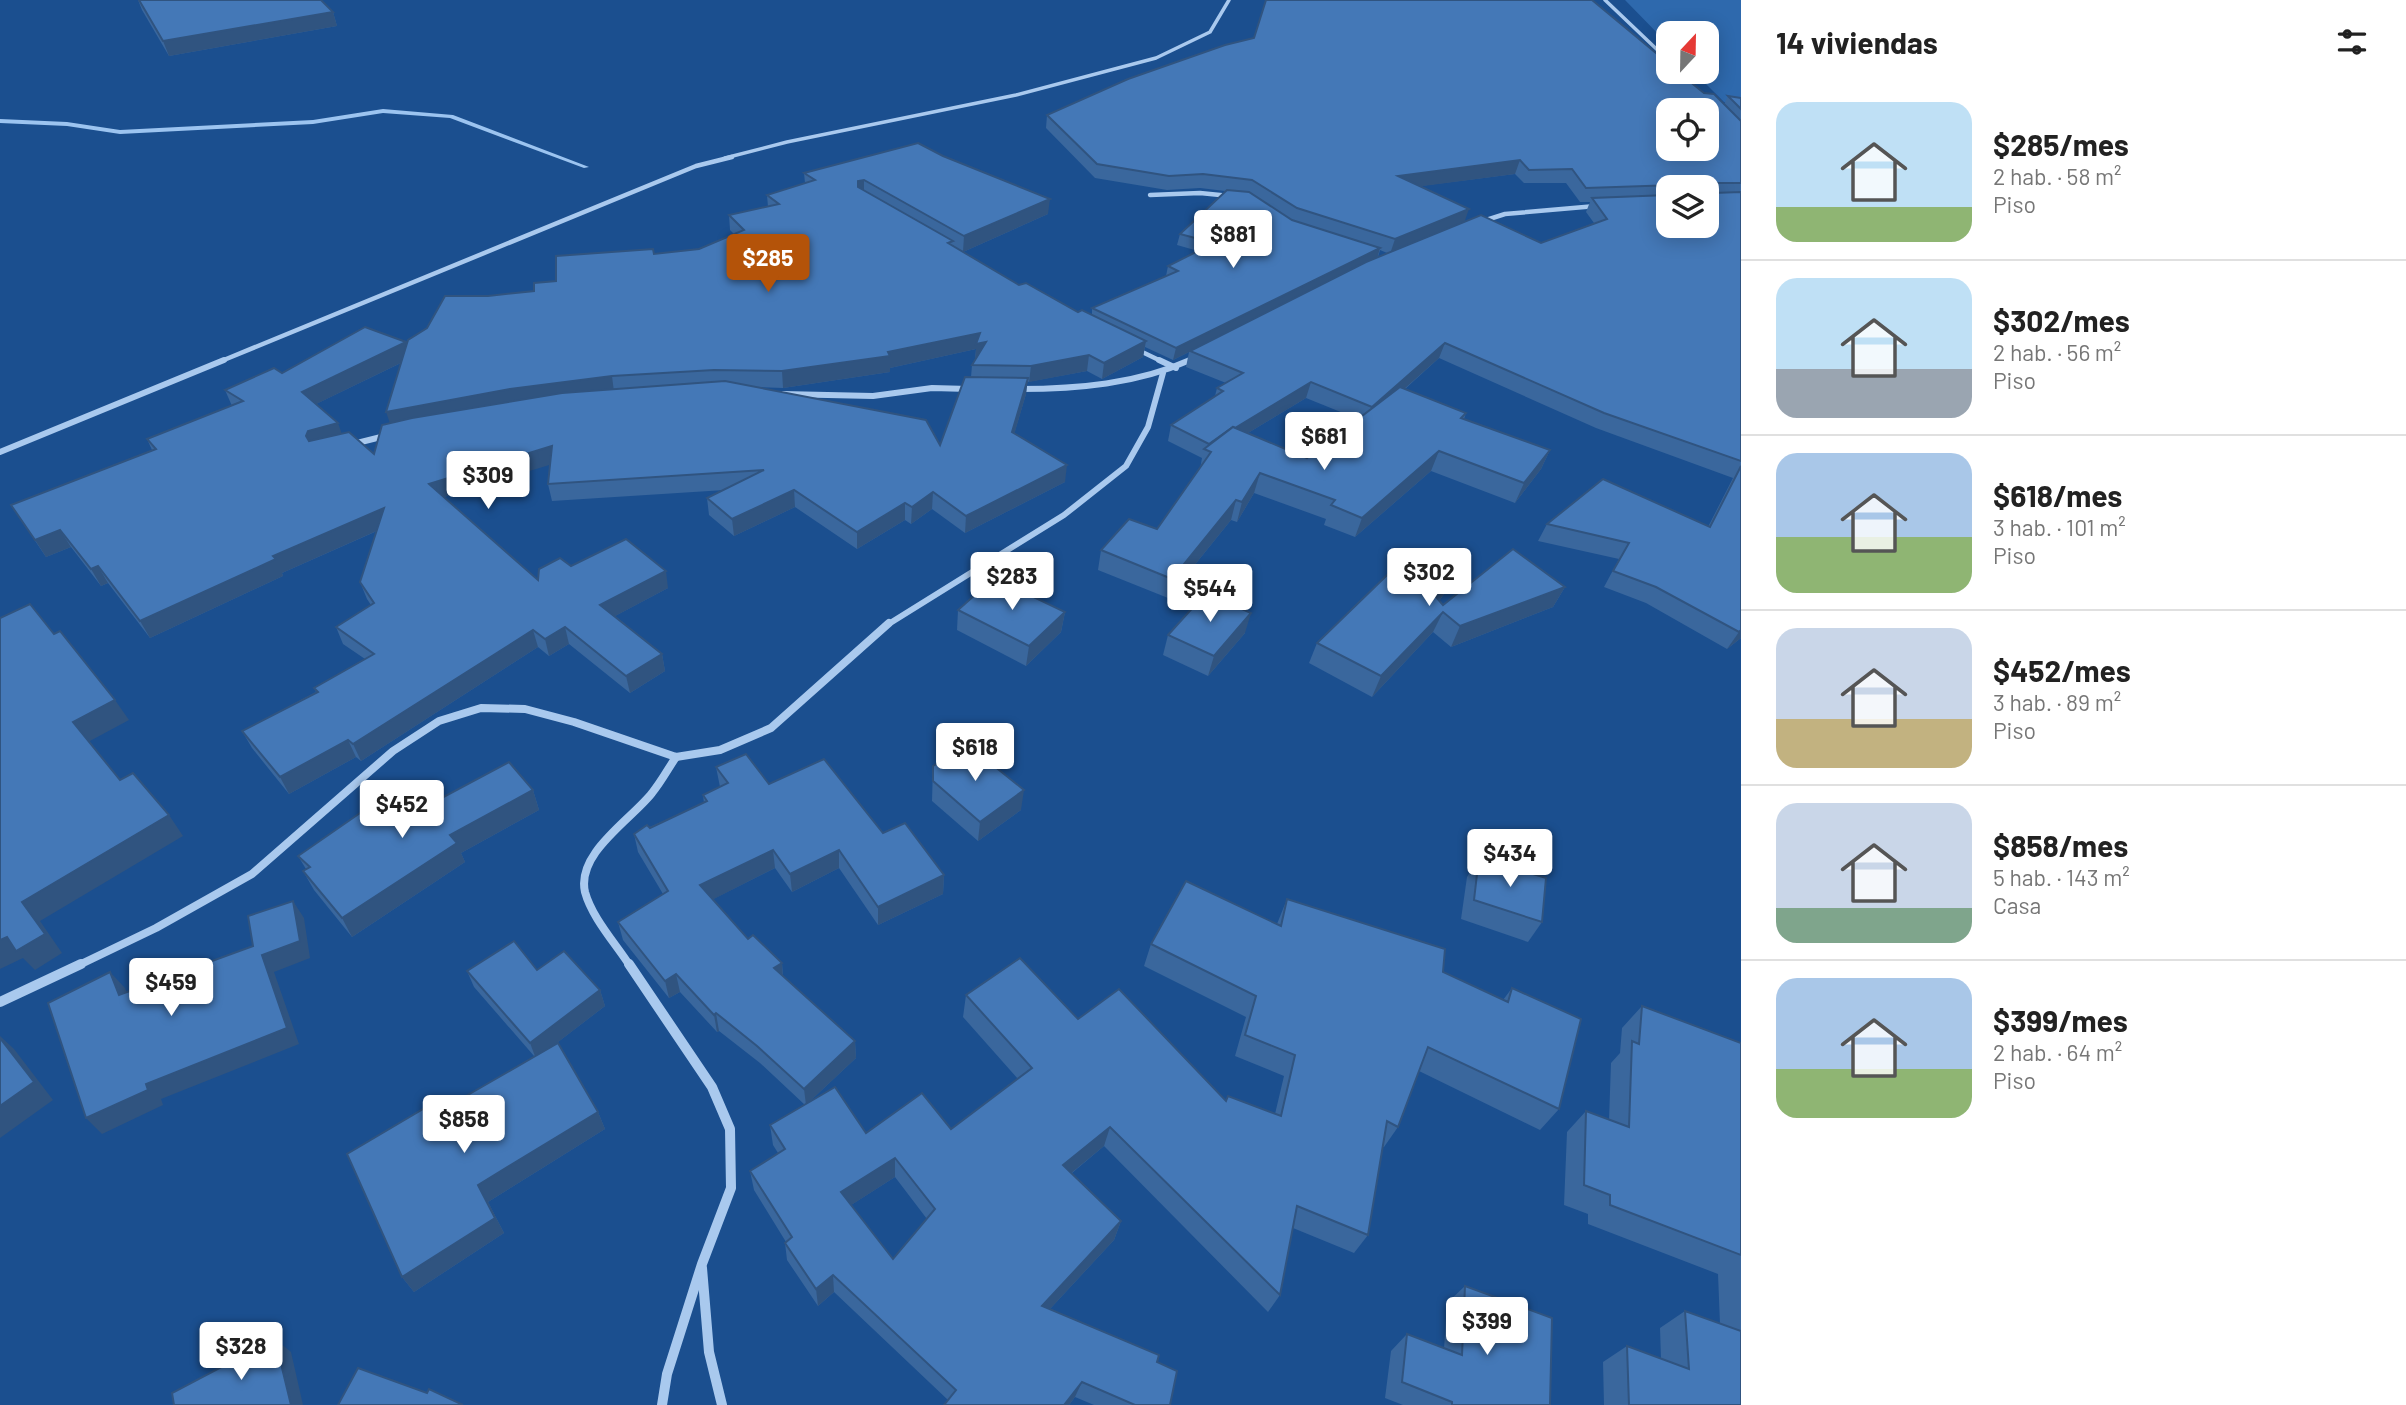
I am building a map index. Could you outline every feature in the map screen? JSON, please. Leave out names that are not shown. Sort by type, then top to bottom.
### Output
[{"type":"street","points":[[0,452],[696,166],[787,142],[1016,95],[1156,58],[1210,32],[1229,0]]},
{"type":"street","points":[[1605,0],[1656,49]]},
{"type":"street","points":[[1150,195],[1200,192],[1234,196]]},
{"type":"street","points":[[1468,227],[1505,214],[1597,206]]},
{"type":"street","points":[[1128,346],[1176,368]]},
{"type":"street","points":[[1011,389],[1063,390],[1163,373],[1200,355]]},
{"type":"street","points":[[0,1002],[156,929],[253,874],[393,751],[439,721],[481,708],[526,709],[574,722],[676,757],[720,750],[771,728],[892,621],[1064,516],[1126,466],[1148,428],[1163,373]]},
{"type":"street","points":[[768,393],[873,396],[932,388],[971,389]]},
{"type":"street","points":[[345,446],[398,433]]},
{"type":"street","points":[[662,1405],[667,1374],[702,1264],[731,1188],[730,1129],[712,1087],[598,919],[585,891],[587,864],[613,832],[652,794],[676,757]]},
{"type":"street","points":[[702,1264],[709,1352],[722,1405]]},
{"type":"shaded area","points":[[1625,0],[1741,0],[1741,104],[1724,102],[1706,84],[1719,84],[1719,21],[1656,21],[1656,32]]},
{"type":"building","points":[[139,0],[321,0],[333,12],[163,41]]},
{"type":"building","points":[[1266,0],[1592,0],[1656,53],[1656,84],[1693,84],[1704,93],[1714,94],[1718,98],[1656,98],[1656,161],[1719,161],[1719,99],[1741,121],[1741,183],[1719,183],[1719,175],[1656,175],[1656,186],[1586,188],[1572,169],[1529,170],[1520,160],[1398,176],[1469,209],[1395,239],[1297,208],[1252,180],[1203,174],[1169,176],[1097,164],[1047,115],[1128,79],[1225,45],[1254,38]]},
{"type":"building","points":[[1728,96],[1741,98],[1741,109]]},
{"type":"building","points":[[918,143],[943,156],[1050,199],[964,236],[864,180],[858,181],[858,187],[953,241],[948,243],[1019,285],[1026,283],[1078,312],[1082,310],[1146,341],[1104,363],[1089,355],[1031,366],[972,365],[986,342],[976,344],[980,333],[888,352],[890,356],[782,371],[714,370],[612,376],[510,389],[386,412],[408,340],[427,328],[445,296],[488,296],[534,291],[534,283],[556,281],[556,256],[653,249],[654,254],[699,249],[744,230],[729,215],[779,204],[767,195],[815,180],[804,173]]},
{"type":"building","points":[[1227,190],[1249,192],[1292,220],[1380,248],[1176,348],[1092,308],[1178,271],[1168,266],[1214,243],[1180,234]]},
{"type":"building","points":[[1741,192],[1741,461],[1604,413],[1445,343],[1372,407],[1311,382],[1209,444],[1171,425],[1223,391],[1217,388],[1243,373],[1190,351],[1366,262],[1481,215],[1541,243],[1607,219],[1592,198],[1656,195],[1656,238],[1719,238],[1719,193]]},
{"type":"building","points":[[365,327],[406,342],[302,392],[338,423],[308,431],[306,436],[309,441],[349,432],[374,454],[382,425],[412,418],[562,393],[725,381],[926,420],[940,445],[965,377],[1028,378],[1012,432],[1067,465],[966,516],[933,492],[912,507],[905,503],[857,532],[794,490],[732,519],[707,498],[764,470],[548,484],[552,446],[429,484],[538,580],[539,569],[560,558],[571,566],[626,539],[666,571],[600,605],[662,654],[626,676],[565,627],[545,639],[533,630],[353,744],[348,740],[280,777],[242,731],[318,692],[314,688],[374,654],[336,627],[374,603],[360,582],[384,508],[273,556],[276,559],[140,621],[98,566],[91,569],[60,530],[35,540],[11,505],[156,449],[147,439],[243,401],[225,390],[274,368],[282,373]]},
{"type":"building","points":[[1400,387],[1466,413],[1461,418],[1550,450],[1524,483],[1439,451],[1362,518],[1331,505],[1335,500],[1260,473],[1242,502],[1236,500],[1172,579],[1101,550],[1129,519],[1157,529],[1211,452],[1204,449],[1233,427],[1307,458]]},
{"type":"building","points":[[1741,466],[1739,632],[1656,587],[1613,571],[1629,543],[1547,524],[1603,479],[1710,527]]},
{"type":"building","points":[[1513,549],[1565,587],[1460,626],[1443,612],[1381,676],[1317,643],[1413,550],[1407,582],[1463,562],[1436,597],[1443,605]]},
{"type":"building","points":[[994,578],[1065,612],[1029,646],[958,610]]},
{"type":"building","points":[[1206,593],[1251,613],[1214,656],[1168,635]]},
{"type":"building","points":[[30,604],[54,634],[60,631],[115,700],[73,722],[120,780],[133,773],[169,815],[22,902],[45,934],[16,951],[7,937],[0,940],[0,618]]},
{"type":"building","points":[[968,745],[1024,790],[980,822],[933,781],[933,766]]},
{"type":"building","points":[[746,754],[769,784],[824,759],[883,833],[905,823],[944,875],[878,907],[839,850],[790,874],[773,850],[700,885],[748,939],[753,935],[782,963],[774,968],[855,1041],[804,1089],[757,1046],[716,1013],[714,1015],[676,974],[665,981],[618,922],[668,891],[634,834],[647,825],[650,828],[707,801],[703,795],[728,783],[716,767]]},
{"type":"building","points":[[509,762],[533,790],[450,835],[457,843],[342,918],[303,871],[310,867],[298,856],[363,811],[380,824],[416,801],[423,808]]},
{"type":"building","points":[[1479,857],[1546,878],[1542,922],[1474,900]]},
{"type":"building","points":[[1186,881],[1281,926],[1287,899],[1445,949],[1443,972],[1508,1002],[1512,988],[1581,1019],[1559,1109],[1428,1047],[1398,1127],[1387,1121],[1368,1235],[1297,1206],[1280,1295],[1110,1127],[1063,1165],[1121,1221],[1042,1306],[1159,1355],[1157,1362],[1177,1371],[1170,1405],[1135,1405],[1082,1382],[1064,1405],[944,1405],[956,1390],[833,1275],[816,1289],[785,1243],[792,1237],[750,1171],[785,1149],[770,1125],[835,1087],[866,1133],[922,1093],[951,1129],[1032,1068],[966,995],[1020,958],[1078,1019],[1119,989],[1226,1101],[1228,1096],[1281,1116],[1295,1055],[1245,1035],[1256,996],[1151,944]],"holes":[[[895,1158],[935,1209],[893,1259],[841,1192]]]},
{"type":"building","points":[[293,901],[300,941],[262,955],[287,1028],[146,1084],[148,1090],[86,1118],[48,1003],[110,972],[119,995],[253,946],[248,916]]},
{"type":"building","points":[[514,941],[537,970],[564,951],[600,990],[530,1043],[467,971]]},
{"type":"building","points":[[1642,1006],[1741,1043],[1741,1255],[1610,1205],[1610,1195],[1584,1185],[1586,1111],[1629,1127],[1632,1041],[1639,1044]]},
{"type":"building","points":[[0,1038],[34,1082],[0,1106]]},
{"type":"building","points":[[558,1043],[598,1112],[478,1185],[495,1218],[402,1277],[347,1154],[435,1102],[440,1111]]},
{"type":"building","points":[[1465,1286],[1552,1318],[1550,1405],[1452,1405],[1452,1402],[1402,1382],[1407,1334],[1462,1355]]},
{"type":"building","points":[[1685,1311],[1741,1331],[1741,1405],[1629,1405],[1627,1346],[1689,1369]]},
{"type":"building","points":[[275,1339],[291,1405],[174,1405],[172,1393]]},
{"type":"building","points":[[358,1368],[427,1393],[429,1389],[463,1405],[338,1405]]},
{"type":"waterway","points":[[0,121],[67,124],[120,132],[313,122],[383,111],[451,116],[586,167]]}]
